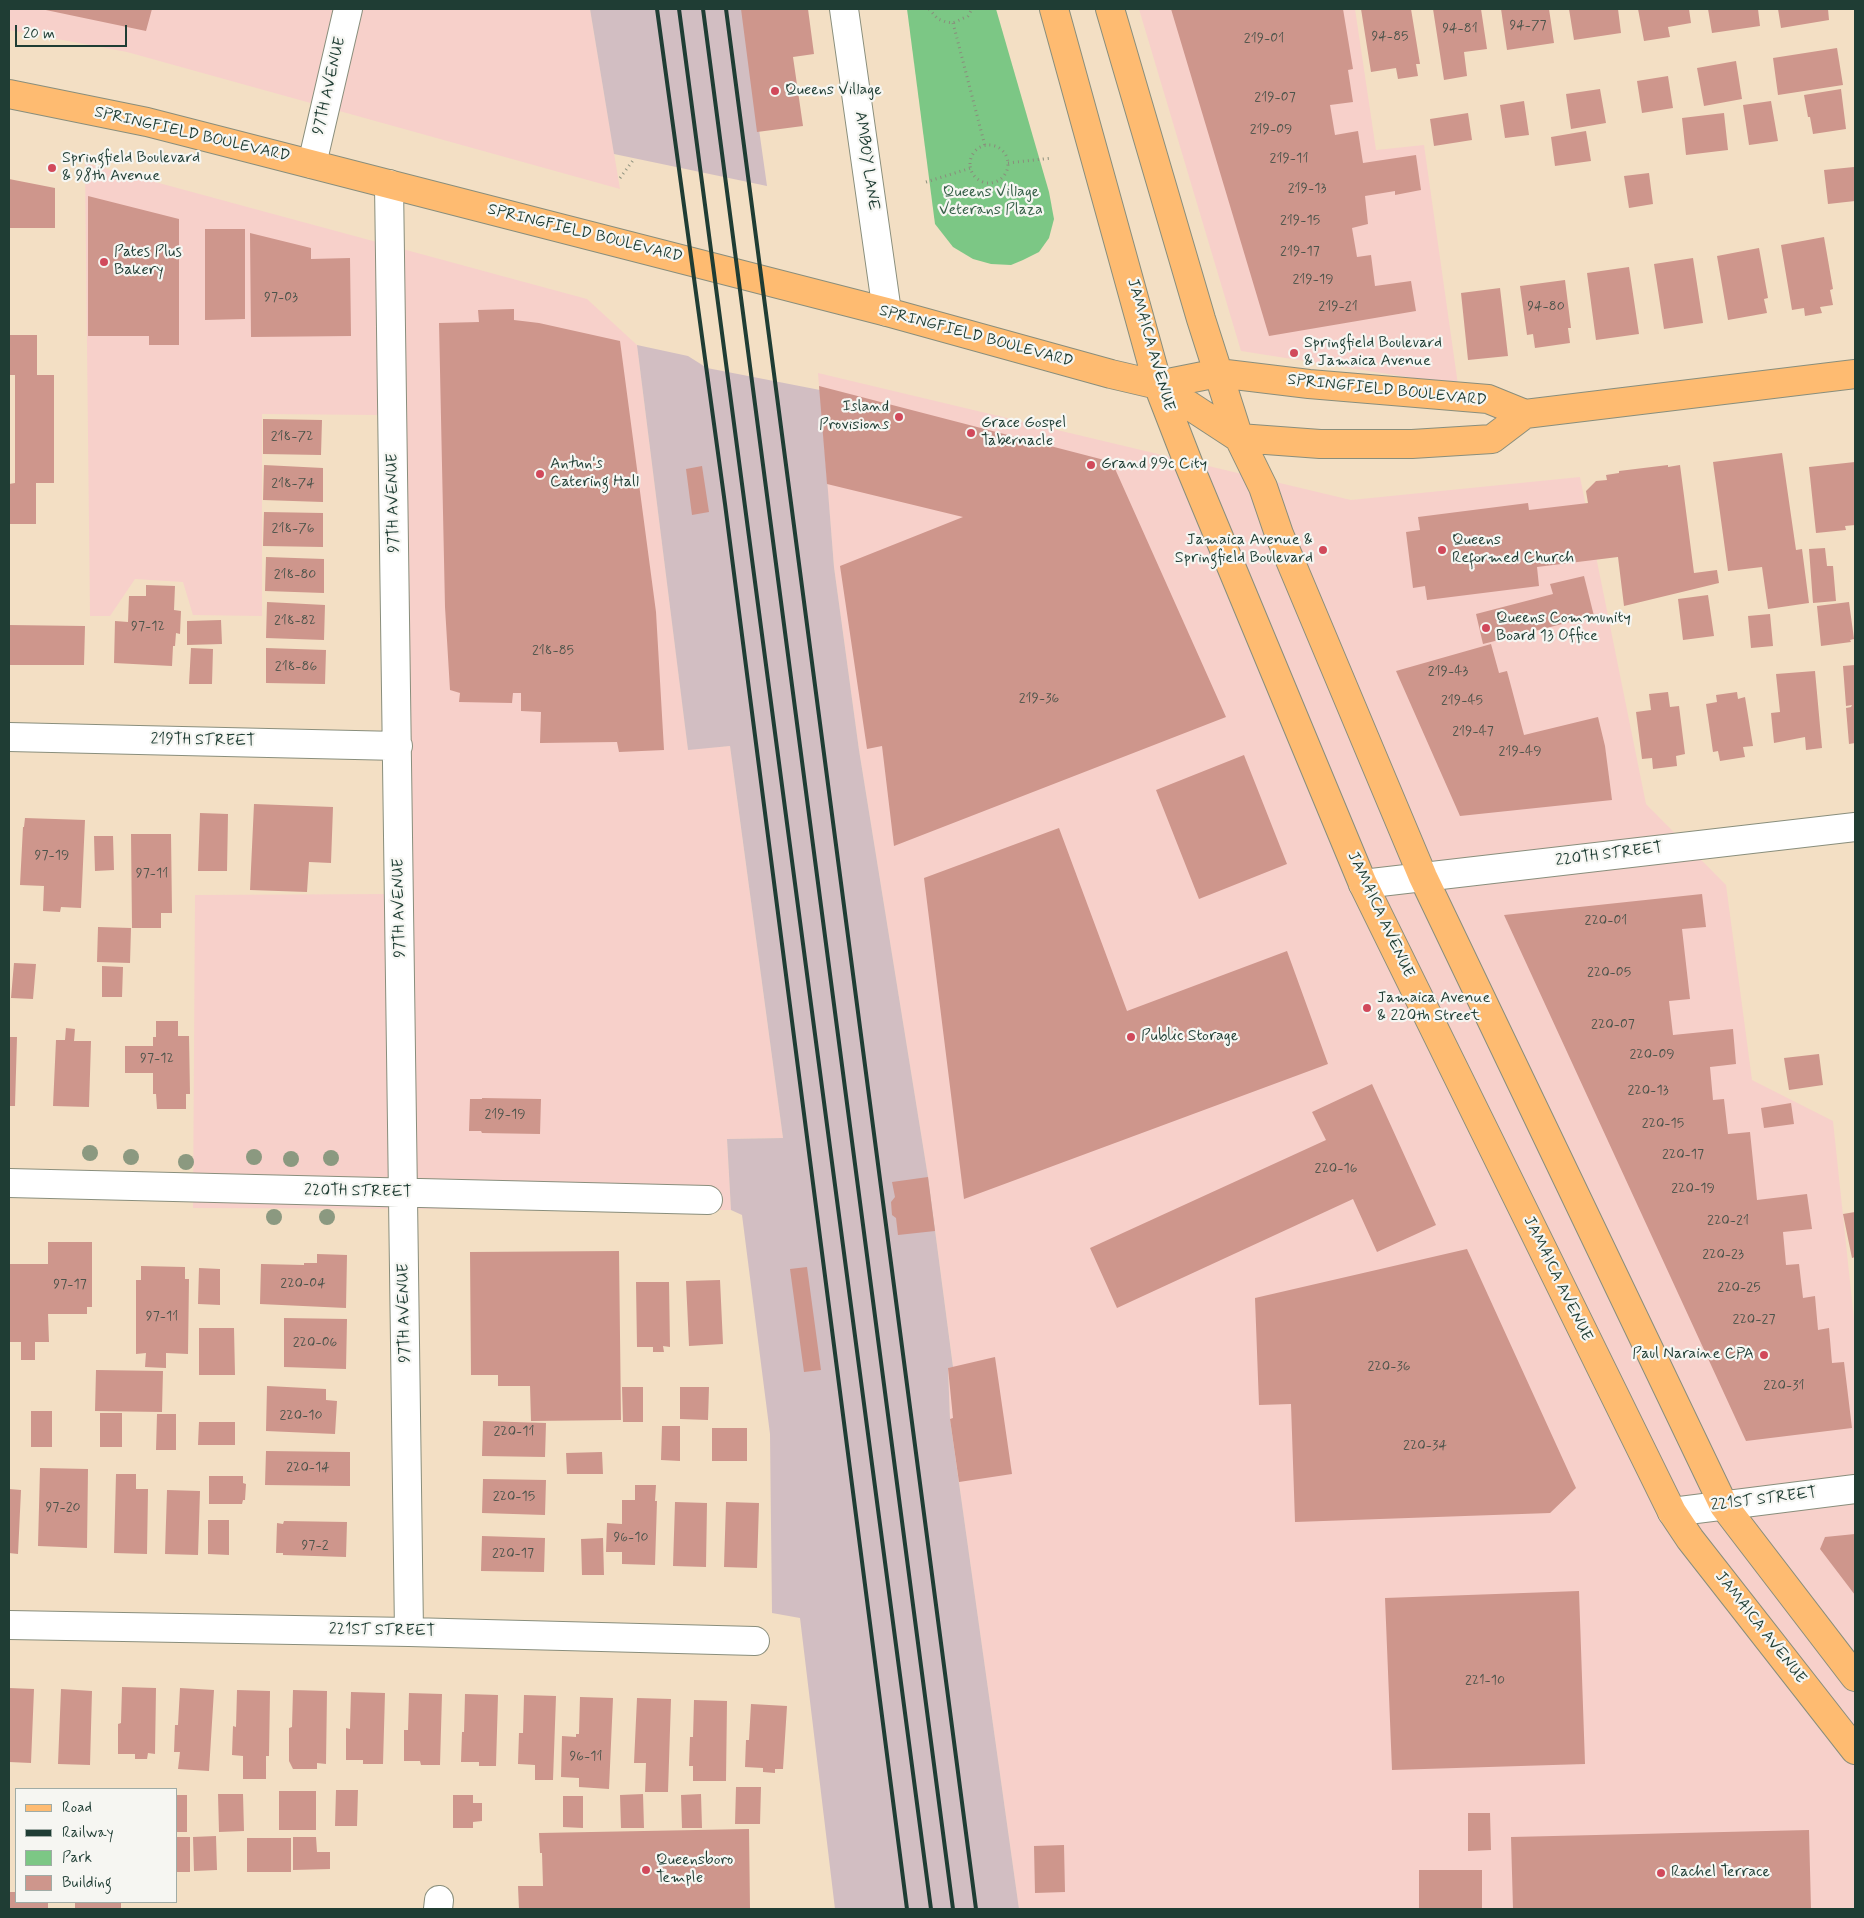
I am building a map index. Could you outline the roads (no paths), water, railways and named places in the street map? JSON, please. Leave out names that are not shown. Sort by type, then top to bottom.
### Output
[{"type":"main road","name":"JAMAICA AVENUE","points":[[1054,9],[1158,385],[1363,884],[1672,1512],[1690,1539],[1855,1750]]},
{"type":"main road","points":[[1110,9],[1239,438],[1263,487],[1279,534],[1423,877],[1724,1506],[1855,1677]]},
{"type":"main road","name":"SPRINGFIELD BOULEVARD","points":[[9,94],[147,122],[888,312],[1111,374],[1158,385],[1239,438],[1320,444],[1412,444],[1492,439],[1525,414]]},
{"type":"main road","name":"SPRINGFIELD BOULEVARD","points":[[1158,385],[1218,373],[1488,399],[1525,414],[1855,374]]},
{"type":"street","name":"97TH AVENUE","points":[[312,164],[348,9]]},
{"type":"street","name":"AMBOY LANE","points":[[844,9],[888,312]]},
{"type":"street","name":"97TH AVENUE","points":[[389,184],[409,1632]]},
{"type":"street","name":"219TH STREET","points":[[9,737],[398,746]]},
{"type":"street","name":"220TH STREET","points":[[1363,884],[1855,827]]},
{"type":"street","name":"220TH STREET","points":[[9,1183],[708,1200]]},
{"type":"street","name":"221ST STREET","points":[[1672,1512],[1855,1489]]},
{"type":"street","name":"221ST STREET","points":[[9,1625],[755,1640]]},
{"type":"railway","points":[[657,9],[725,504],[907,1909]]},
{"type":"railway","points":[[679,9],[931,1909]]},
{"type":"railway","points":[[703,9],[953,1909]]},
{"type":"railway","points":[[726,9],[976,1909]]},
{"type":"place","name":"Queens Village","points":[[775,91]]},
{"type":"place","name":"Springfield Boulevard & 98th Avenue","points":[[52,168]]},
{"type":"place","name":"Pates Plus Bakery","points":[[104,262]]},
{"type":"place","name":"Springfield Boulevard & Jamaica Avenue","points":[[1294,353]]},
{"type":"place","name":"Island Provisions","points":[[899,417]]},
{"type":"place","name":"Grace Gospel Tabernacle","points":[[971,433]]},
{"type":"place","name":"Grand 99c City","points":[[1091,465]]},
{"type":"place","name":"Antun's Catering Hall","points":[[540,474]]},
{"type":"place","name":"Jamaica Avenue & Springfield Boulevard","points":[[1323,550]]},
{"type":"place","name":"Queens Reformed Church","points":[[1442,550]]},
{"type":"place","name":"Queens Community Board 13 Office","points":[[1486,628]]},
{"type":"place","name":"Jamaica Avenue & 220th Street","points":[[1367,1008]]},
{"type":"place","name":"Public Storage","points":[[1131,1037]]},
{"type":"place","name":"Paul Naraine CPA","points":[[1764,1355]]},
{"type":"place","name":"Queensboro Temple","points":[[646,1870]]},
{"type":"place","name":"Rachel Terrace","points":[[1661,1873]]},
{"type":"park label","name":"Queens Village Veterans Plaza","points":[[991,202]]}]
